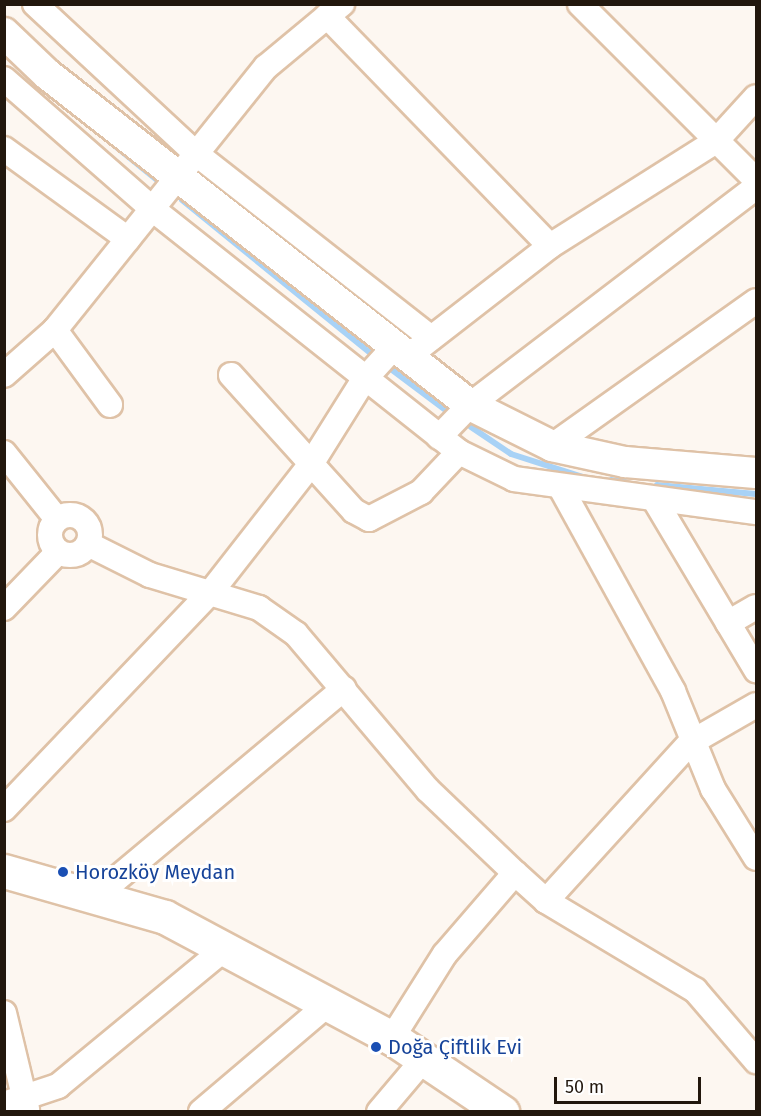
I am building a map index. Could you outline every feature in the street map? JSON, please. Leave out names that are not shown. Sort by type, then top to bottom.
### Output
[{"type":"main road","points":[[4,871],[147,909],[392,1038],[502,1112]]},
{"type":"street","points":[[35,4],[194,152],[431,338]]},
{"type":"street","points":[[580,4],[756,180]]},
{"type":"street","points":[[4,375],[55,330],[128,239],[155,211],[194,152],[266,67],[334,10],[550,246]]},
{"type":"street","points":[[4,33],[178,177],[470,405],[552,446],[644,464],[756,473]]},
{"type":"street","points":[[4,79],[155,211],[363,381],[459,452],[514,479],[647,501],[756,512]]},
{"type":"street","points":[[4,809],[211,592],[311,464],[363,381],[400,352],[431,338],[550,246],[716,141],[756,98]]},
{"type":"street","points":[[4,149],[128,239]]},
{"type":"street","points":[[439,437],[470,405],[756,188]]},
{"type":"street","points":[[552,446],[756,301]]},
{"type":"street","points":[[55,330],[111,405]]},
{"type":"street","points":[[231,375],[311,464],[369,519],[421,492],[459,452]]},
{"type":"street","points":[[4,453],[56,518]]},
{"type":"street","points":[[644,464],[647,501],[728,622],[756,670]]},
{"type":"street","points":[[561,488],[673,691],[690,744],[756,858]]},
{"type":"street","points":[[58,552],[50,536],[56,518],[68,513],[78,518],[88,529],[90,545]]},
{"type":"street","points":[[90,545],[150,575],[259,608],[296,634],[428,790],[515,873],[546,901],[695,990],[756,1061]]},
{"type":"street","points":[[58,552],[78,555],[90,545]]},
{"type":"street","points":[[4,608],[58,552]]},
{"type":"street","points":[[728,622],[756,607]]},
{"type":"street","points":[[96,896],[344,689]]},
{"type":"street","points":[[546,901],[690,744],[756,705]]},
{"type":"street","points":[[392,1038],[445,954],[515,873]]},
{"type":"street","points":[[4,1013],[18,1103],[58,1086],[224,949]]},
{"type":"street","points":[[201,1112],[328,1004]]},
{"type":"street","points":[[379,1112],[424,1059]]},
{"type":"waterway","points":[[115,146],[157,180]]},
{"type":"waterway","points":[[182,200],[375,357]]},
{"type":"waterway","points":[[391,369],[451,414]]},
{"type":"waterway","points":[[471,427],[511,454],[586,478]]},
{"type":"waterway","points":[[611,480],[625,482]]},
{"type":"waterway","points":[[657,485],[756,494]]},
{"type":"place","name":"Horozköy Meydan","points":[[63,872]]},
{"type":"place","name":"Doğa Çiftlik Evi","points":[[376,1047]]}]
